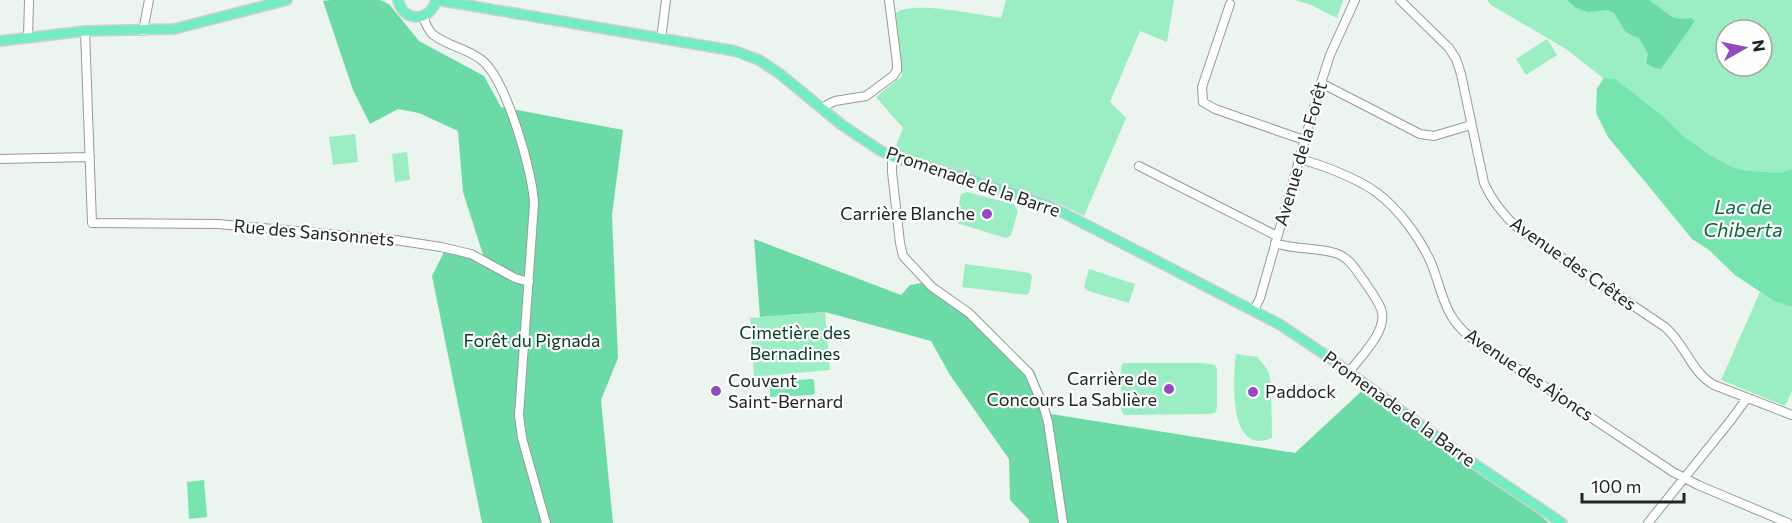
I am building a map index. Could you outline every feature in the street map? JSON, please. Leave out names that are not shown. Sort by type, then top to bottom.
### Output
[{"type":"main road","points":[[0,41],[86,31],[181,28],[287,0]]},
{"type":"main road","points":[[398,0],[402,10],[411,17],[423,17],[432,10],[437,0]]},
{"type":"main road","name":"Promenade de la Barre","points":[[437,0],[749,55],[780,74],[842,125],[881,151],[895,158],[955,174],[1048,205],[1254,310],[1349,372],[1467,459],[1562,523]]},
{"type":"street","points":[[28,38],[29,0]]},
{"type":"street","points":[[143,31],[149,0]]},
{"type":"street","points":[[661,39],[666,0]]},
{"type":"street","points":[[821,108],[834,101],[866,96],[894,76],[897,63],[889,0]]},
{"type":"street","name":"Avenue de la Forêt","points":[[1254,310],[1260,298],[1330,55],[1355,0]]},
{"type":"street","name":"Avenue des Crêtes","points":[[1400,0],[1449,48],[1456,59],[1484,183],[1505,217],[1519,230],[1665,327],[1678,340],[1696,371],[1706,380],[1792,415]]},
{"type":"street","points":[[1230,4],[1202,87],[1203,102],[1215,109],[1304,140]]},
{"type":"street","points":[[423,17],[434,36],[471,53],[493,72],[507,102],[534,193],[519,415],[522,438],[546,523]]},
{"type":"street","points":[[0,159],[90,157],[86,31]]},
{"type":"street","points":[[1321,83],[1420,134],[1434,136],[1471,125]]},
{"type":"street","name":"Rue des Sansonnets","points":[[90,157],[92,223],[218,224],[394,240],[441,247],[471,255],[515,278],[529,282]]},
{"type":"street","points":[[895,158],[892,172],[903,256],[926,282],[969,313],[1029,373],[1048,422],[1063,523]]},
{"type":"street","name":"Avenue des Ajoncs","points":[[1299,159],[1354,180],[1376,192],[1396,212],[1410,228],[1431,263],[1445,307],[1460,329],[1673,472],[1788,523]]},
{"type":"street","points":[[1139,166],[1276,239],[1285,247],[1326,250],[1338,254],[1354,266],[1381,307],[1383,315],[1379,333],[1349,372]]},
{"type":"street","points":[[1648,523],[1747,398]]},
{"type":"green space","name":"Forêt du Pignada","points":[[380,0],[389,4],[419,41],[484,76],[501,107],[623,130],[612,215],[618,358],[601,400],[613,523],[482,523],[432,276],[445,250],[486,264],[463,192],[458,131],[419,113],[398,109],[370,124],[353,90],[323,1]]},
{"type":"green space","points":[[1006,0],[1174,0],[1167,42],[1140,31],[1110,102],[1126,118],[1084,216],[1052,200],[894,151],[903,128],[876,97],[902,76],[896,13],[904,9],[930,8],[1001,18]]},
{"type":"green space","points":[[1295,0],[1343,0],[1337,18]]},
{"type":"green space","points":[[1487,0],[1792,0],[1792,302],[1599,110],[1603,78],[1566,49],[1491,5]]},
{"type":"green space","points":[[1567,0],[1649,0],[1672,17],[1691,18],[1695,21],[1661,69],[1654,68],[1646,63],[1648,54],[1639,38],[1625,31],[1614,13],[1608,10],[1588,12],[1576,8]]},
{"type":"green space","points":[[1547,39],[1557,55],[1526,75],[1516,59]]},
{"type":"green space","points":[[355,134],[358,162],[333,165],[329,137]]},
{"type":"green space","points":[[407,152],[410,180],[395,182],[392,154]]},
{"type":"green space","name":"Carrière Blanche","points":[[967,192],[1013,204],[1018,211],[1011,235],[1006,238],[957,223],[961,194]]},
{"type":"green space","points":[[754,239],[901,295],[910,285],[933,281],[1034,371],[1051,414],[1295,453],[1366,387],[1489,472],[1549,523],[1029,523],[1029,520],[1010,500],[1009,459],[950,375],[931,341],[825,312],[760,317]]},
{"type":"green space","points":[[965,264],[1030,273],[1032,277],[1029,293],[1026,295],[962,287]]},
{"type":"green space","points":[[1089,269],[1135,284],[1129,303],[1088,291],[1084,287]]},
{"type":"green space","points":[[1760,292],[1774,301],[1792,307],[1792,391],[1785,406],[1721,380]]},
{"type":"green space","name":"Cimetière des Bernadines","points":[[825,312],[830,370],[754,377],[750,318]]},
{"type":"green space","name":"Paddock","points":[[1236,354],[1257,357],[1268,370],[1271,383],[1272,438],[1258,441],[1247,436],[1240,426],[1234,397]]},
{"type":"green space","name":"Carrière de Concours La Sablière","points":[[1123,363],[1215,365],[1217,370],[1216,412],[1211,414],[1125,415],[1121,408],[1121,367]]},
{"type":"water","name":"Lac de Chiberta","points":[[1604,78],[1615,79],[1664,117],[1682,135],[1708,154],[1732,167],[1747,171],[1781,173],[1792,169],[1792,307],[1774,301],[1735,275],[1709,250],[1692,239],[1608,137],[1596,113],[1597,88]]},
{"type":"water","points":[[812,379],[815,392],[813,395],[770,397],[770,382]]},
{"type":"water","points":[[204,480],[207,517],[189,519],[187,482]]},
{"type":"place","name":"Carrière Blanche","points":[[987,214]]},
{"type":"place","name":"Carrière de Concours La Sablière","points":[[1169,389]]},
{"type":"place","name":"Couvent Saint-Bernard","points":[[716,391]]},
{"type":"place","name":"Paddock","points":[[1253,392]]}]
